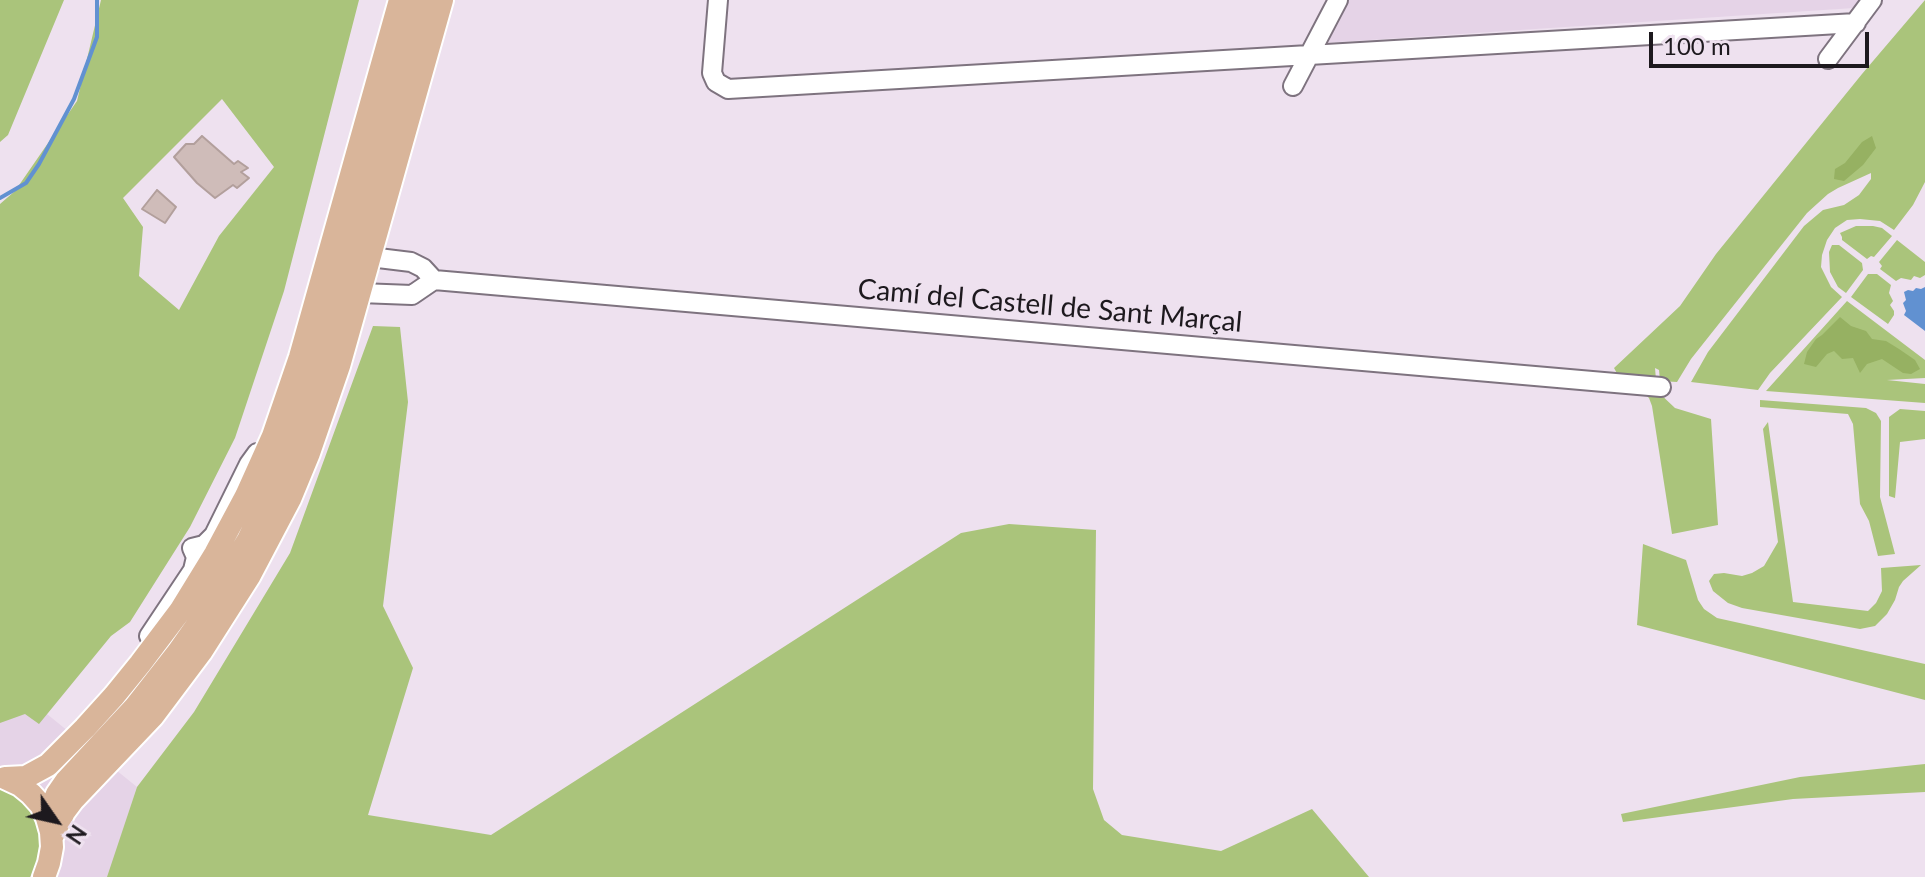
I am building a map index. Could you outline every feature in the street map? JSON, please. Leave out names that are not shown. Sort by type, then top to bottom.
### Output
[{"type":"main road","points":[[3,777],[26,777],[39,772],[114,696],[180,611],[246,496],[273,436],[300,357],[400,0]]},
{"type":"main road","points":[[144,711],[227,578],[290,449],[317,370],[421,0]]},
{"type":"main road","points":[[50,828],[73,800],[97,762],[201,652],[228,613],[290,499],[324,413],[442,0]]},
{"type":"main road","points":[[3,777],[20,785],[41,805],[50,828],[51,858],[44,877]]},
{"type":"street","points":[[718,0],[712,73],[716,82],[728,89],[1856,23]]},
{"type":"street","points":[[1293,86],[1338,0]]},
{"type":"street","points":[[1828,59],[1872,0]]},
{"type":"street","name":"Camí del Castell de Sant Marçal","points":[[370,257],[411,262],[423,268],[434,280]]},
{"type":"street","name":"Camí del Castell de Sant Marçal","points":[[360,293],[412,295],[434,280],[1661,387]]},
{"type":"shaded area","points":[[1346,0],[1860,0],[1854,8],[1323,43]]},
{"type":"shaded area","points":[[26,697],[137,787],[108,877],[0,877],[0,708]]},
{"type":"green space","points":[[0,0],[64,0],[8,135],[0,142]]},
{"type":"green space","points":[[101,0],[359,0],[284,291],[235,438],[190,527],[130,622],[111,636],[39,724],[25,714],[0,723],[0,204],[15,191],[77,101]],"holes":[[[222,99],[274,167],[219,236],[179,310],[139,276],[143,227],[123,198]]]},
{"type":"green space","points":[[1925,0],[1925,182],[1913,205],[1894,230],[1880,221],[1860,219],[1847,220],[1835,228],[1827,240],[1821,267],[1831,287],[1842,297],[1770,373],[1758,390],[1691,382],[1708,352],[1804,226],[1823,210],[1844,205],[1859,195],[1871,179],[1871,173],[1828,194],[1807,213],[1691,359],[1677,382],[1660,381],[1659,370],[1655,368],[1657,391],[1675,408],[1711,419],[1718,525],[1672,534],[1652,406],[1649,398],[1619,377],[1614,368],[1680,306],[1716,254]]},
{"type":"green space","points":[[1872,136],[1876,148],[1863,165],[1844,181],[1834,179],[1835,169]]},
{"type":"green space","points":[[1856,226],[1882,228],[1892,236],[1874,257],[1867,259],[1842,240],[1840,233]]},
{"type":"green space","points":[[1897,240],[1925,262],[1925,275],[1896,281],[1880,269],[1882,266],[1879,262]]},
{"type":"green space","points":[[1832,245],[1839,245],[1862,263],[1863,270],[1846,293],[1838,287],[1830,272],[1829,252]]},
{"type":"green space","points":[[1868,274],[1877,274],[1891,285],[1889,293],[1893,301],[1890,305],[1894,315],[1888,324],[1851,297]]},
{"type":"green space","points":[[1847,301],[1925,360],[1925,378],[1887,380],[1925,384],[1925,403],[1766,391]]},
{"type":"green space","points":[[1840,317],[1851,326],[1866,331],[1872,339],[1886,341],[1899,349],[1915,360],[1920,369],[1911,374],[1903,373],[1882,359],[1867,364],[1860,373],[1853,358],[1842,359],[1834,351],[1827,354],[1816,367],[1804,364],[1807,352],[1816,339]]},
{"type":"green space","points":[[373,326],[400,327],[408,402],[383,606],[413,668],[368,815],[491,835],[961,533],[1009,524],[1096,530],[1093,789],[1104,820],[1122,835],[1221,851],[1312,809],[1369,877],[107,877],[137,787],[194,712],[290,553]]},
{"type":"green space","points":[[1760,400],[1866,408],[1876,413],[1881,421],[1880,497],[1895,554],[1878,556],[1869,521],[1860,504],[1853,424],[1848,414],[1760,407]]},
{"type":"green space","points":[[1900,409],[1925,411],[1925,439],[1900,442],[1895,498],[1889,496],[1889,417]]},
{"type":"green space","points":[[1768,422],[1793,602],[1868,611],[1882,591],[1881,568],[1921,565],[1903,581],[1887,614],[1875,626],[1860,629],[1742,608],[1728,603],[1713,591],[1709,581],[1714,574],[1742,576],[1752,573],[1764,566],[1778,542],[1763,429]]},
{"type":"green space","points":[[1643,544],[1686,560],[1698,600],[1704,609],[1717,618],[1925,664],[1925,700],[1637,625]]},
{"type":"green space","points":[[1925,764],[1925,792],[1793,799],[1623,822],[1621,814],[1800,777]]},
{"type":"green space","points":[[0,788],[21,799],[39,827],[41,849],[30,877],[0,877]]},
{"type":"water","points":[[1925,287],[1925,331],[1904,315],[1903,303],[1906,300],[1904,292]]},
{"type":"building","points":[[202,136],[234,164],[238,161],[248,168],[241,172],[249,178],[237,188],[233,185],[215,198],[174,157],[186,144],[194,144]]},
{"type":"building","points":[[157,190],[176,207],[165,223],[142,209]]},
{"type":"waterway","points":[[0,198],[26,183],[74,99],[97,37],[97,0]]}]
